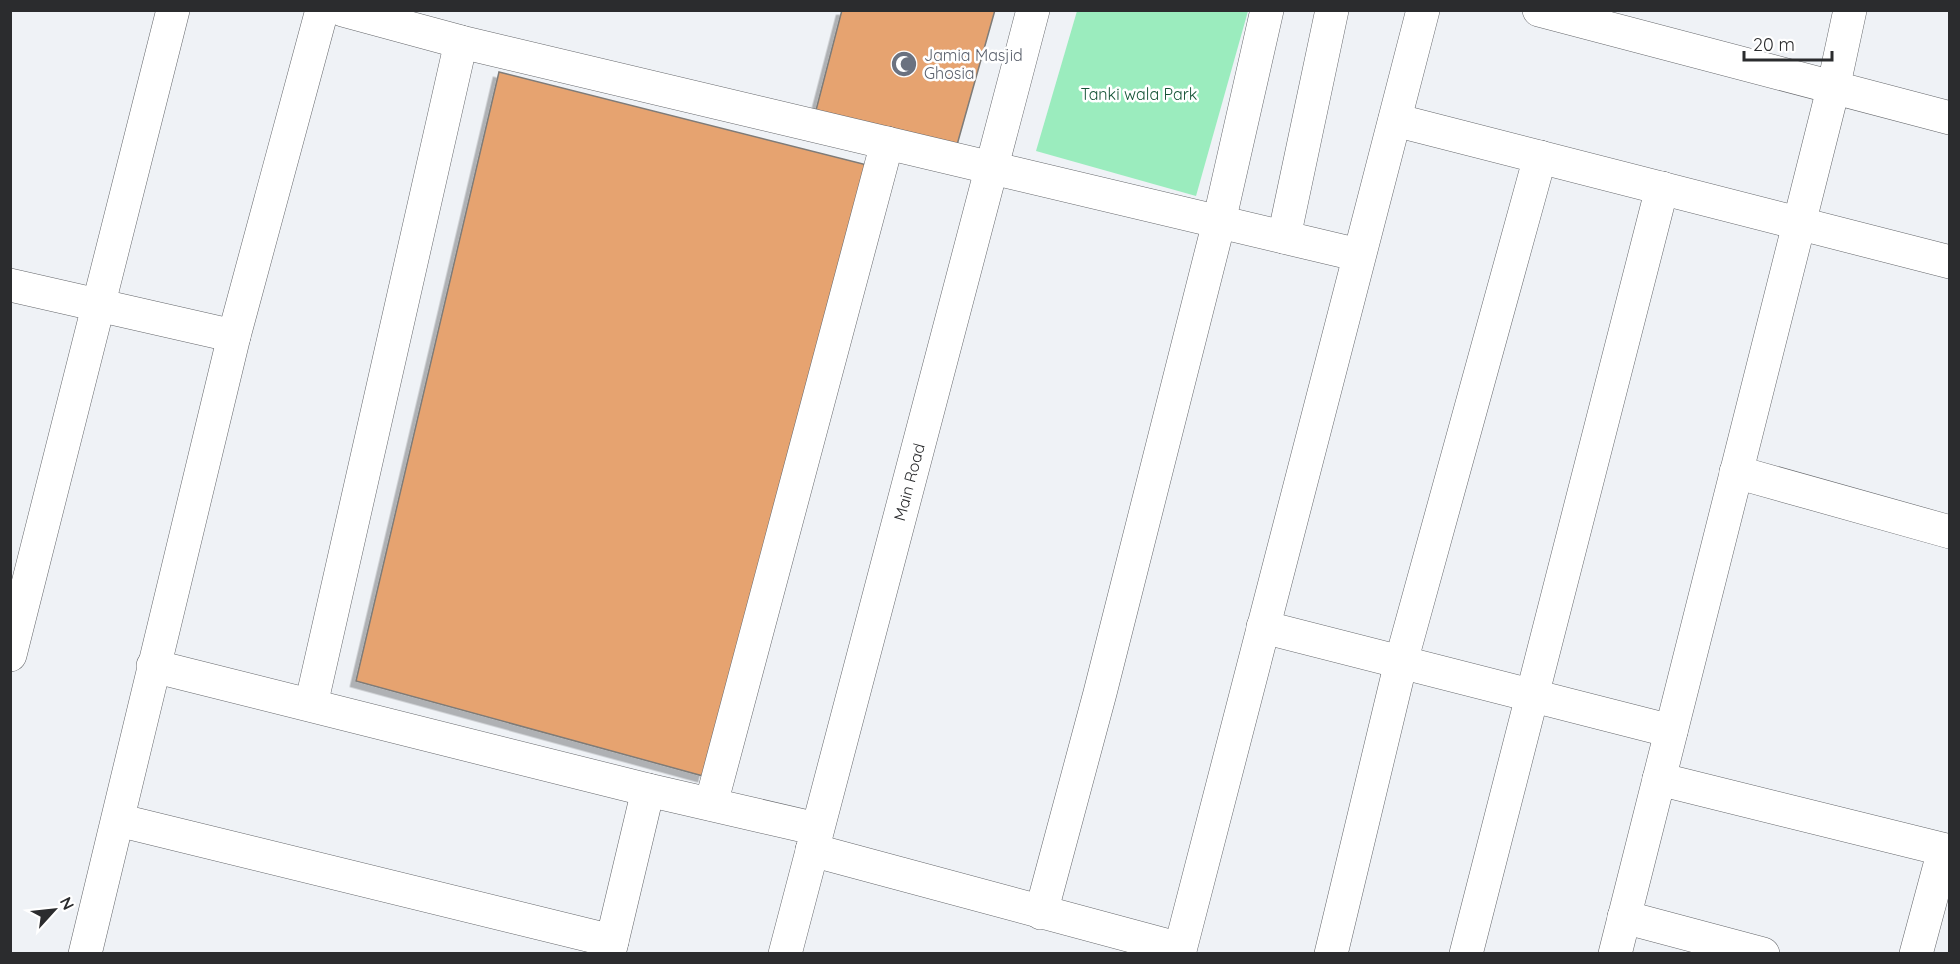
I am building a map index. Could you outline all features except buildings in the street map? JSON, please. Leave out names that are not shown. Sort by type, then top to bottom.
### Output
[{"type":"street","points":[[10,656],[173,10]]},
{"type":"street","points":[[91,952],[153,666],[234,336],[322,10]]},
{"type":"street","points":[[343,10],[461,42],[1359,255]]},
{"type":"street","name":"Main Road","points":[[785,954],[1033,10]]},
{"type":"street","points":[[1041,913],[1100,693],[1219,222],[1267,10]]},
{"type":"street","points":[[1284,237],[1332,10]]},
{"type":"street","points":[[153,666],[711,804],[1041,913],[1179,951],[1423,10]]},
{"type":"street","points":[[1539,10],[1950,118]]},
{"type":"street","points":[[1615,954],[1833,88],[1850,10]]},
{"type":"street","points":[[311,705],[461,42]]},
{"type":"street","points":[[1395,120],[1950,262]]},
{"type":"street","points":[[711,804],[887,143]]},
{"type":"street","points":[[1330,954],[1401,662],[1540,157]]},
{"type":"street","points":[[1466,954],[1662,188]]},
{"type":"street","points":[[10,285],[234,336]]},
{"type":"street","points":[[1736,472],[1950,532]]},
{"type":"street","points":[[1263,627],[1671,731]]},
{"type":"street","points":[[1659,779],[1947,850],[1916,954]]},
{"type":"street","points":[[118,820],[610,947],[648,790]]},
{"type":"street","points":[[1624,917],[1763,954]]},
{"type":"green space","name":"Tanki wala Park","points":[[1077,11],[1248,11],[1196,196],[1036,151]]},
{"type":"place","name":"Jamia Masjid Ghosia","points":[[904,64]]}]
